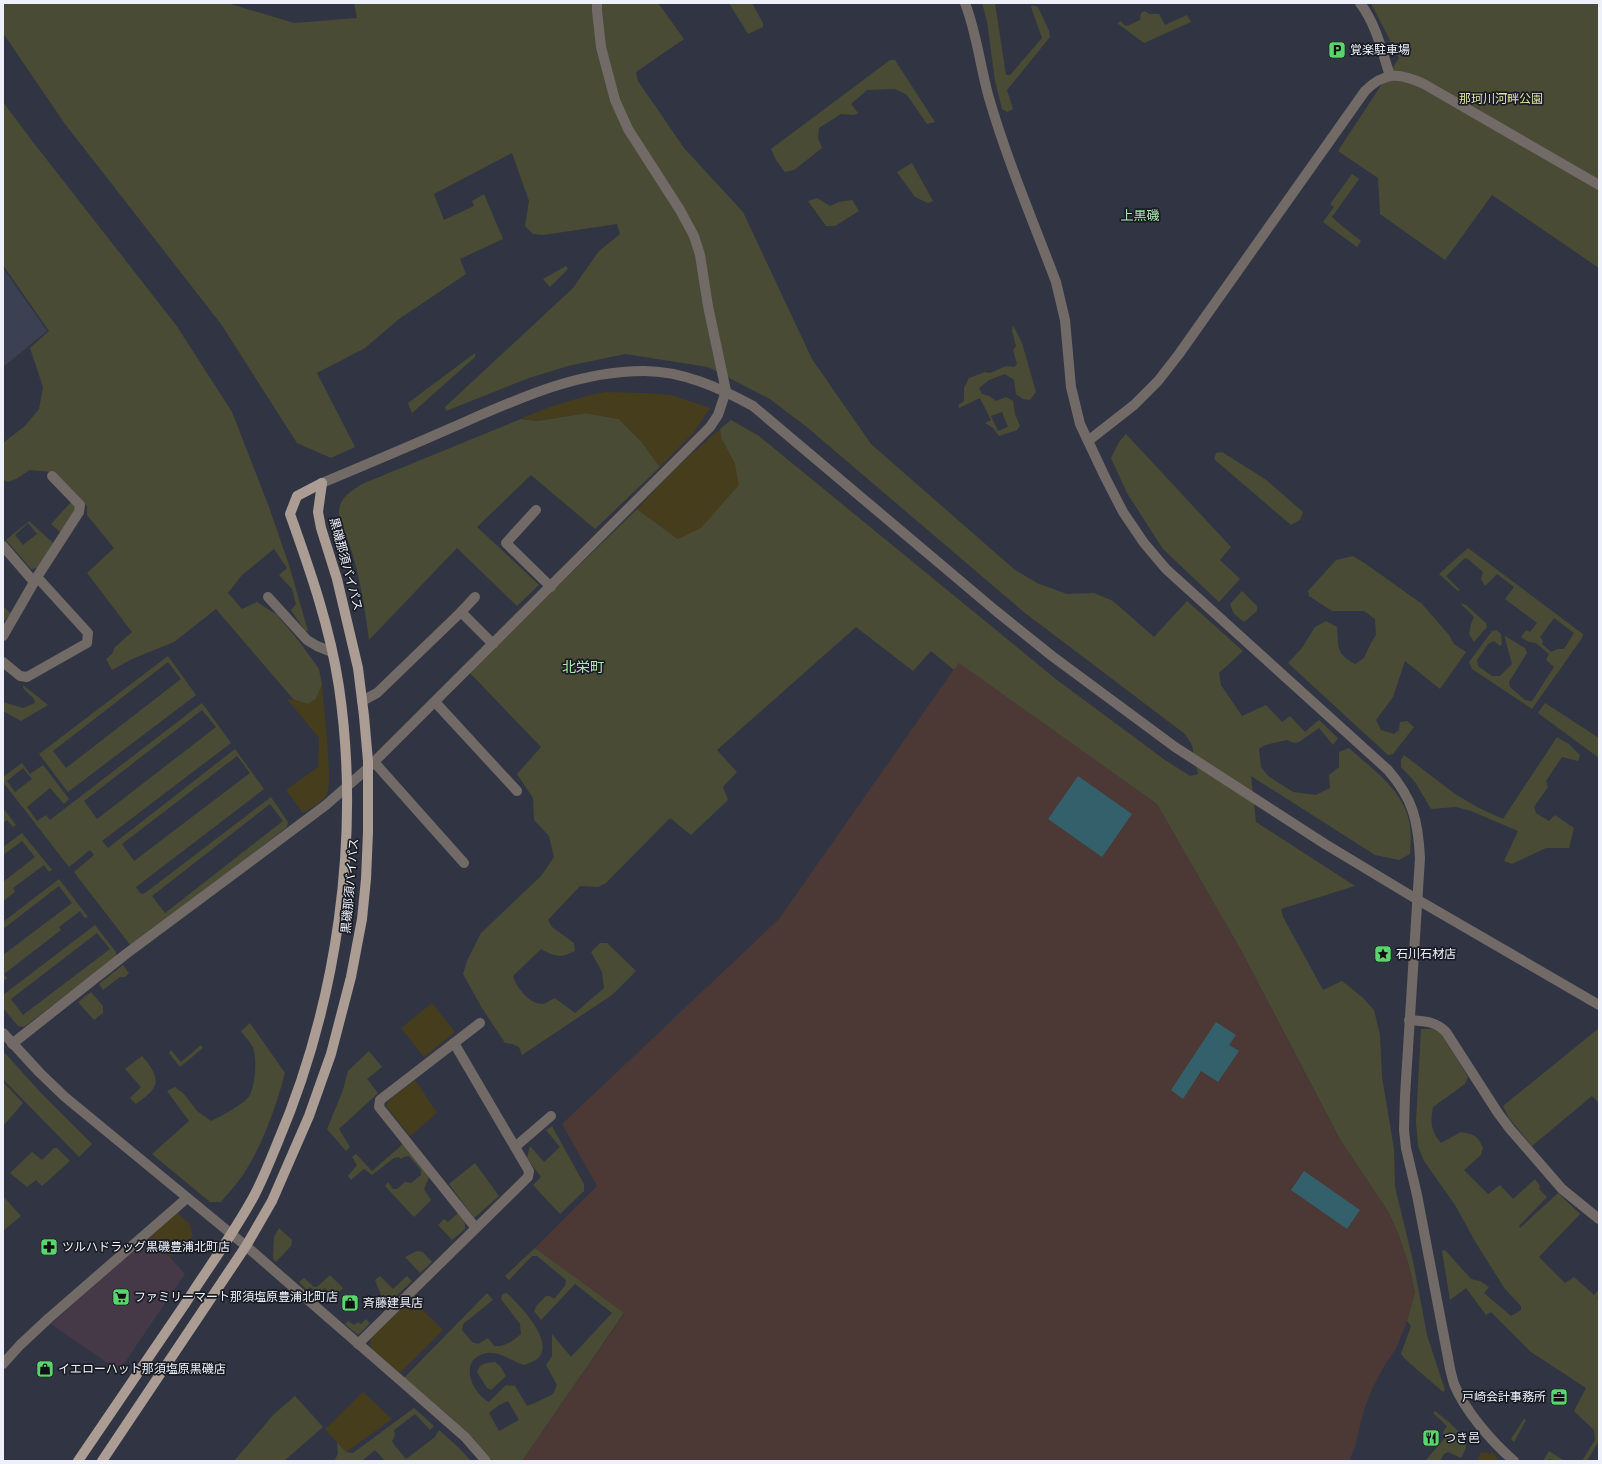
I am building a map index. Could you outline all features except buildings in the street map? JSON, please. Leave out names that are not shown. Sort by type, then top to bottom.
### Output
[{"type":"main road","name":"黒磯那須バイパス","points":[[78,1461],[232,1234],[258,1187],[292,1110],[312,1049],[329,972],[340,907],[347,832],[347,787],[344,734],[339,687],[332,652],[307,563],[290,514],[297,496],[322,483]]},
{"type":"main road","name":"黒磯那須バイパス","points":[[102,1461],[246,1246],[275,1194],[309,1116],[333,1047],[351,977],[362,919],[368,840],[371,765],[358,668],[349,625],[318,512],[322,483]]},
{"type":"street","points":[[12,1044],[126,954],[326,805],[347,787],[435,702],[710,427],[718,415],[726,391],[708,306],[700,255],[694,236],[680,210],[628,129],[615,100],[601,47],[597,3]]},
{"type":"street","points":[[966,3],[977,40],[983,74],[1003,142],[1060,295],[1065,320],[1071,388],[1078,416],[1088,441],[1123,512],[1144,543],[1166,569],[1388,770],[1401,785],[1410,802],[1416,818],[1420,858],[1409,1020],[1404,1130],[1406,1148],[1417,1195],[1448,1363],[1454,1384],[1465,1404],[1493,1440],[1514,1461]]},
{"type":"street","points":[[1360,3],[1366,11],[1376,34],[1390,76]]},
{"type":"street","points":[[1088,441],[1134,405],[1158,381],[1179,354],[1365,91],[1374,83],[1390,76],[1408,76],[1599,185]]},
{"type":"street","points":[[322,483],[513,401],[579,378],[614,373],[646,371],[685,376],[726,391],[753,406],[996,611],[1052,656],[1175,747],[1325,844],[1599,1005]]},
{"type":"street","points":[[3,636],[35,579],[79,512],[80,505],[52,476]]},
{"type":"street","points":[[536,510],[506,542],[550,586]]},
{"type":"street","points":[[3,546],[88,633],[86,643],[27,677],[20,676],[3,662]]},
{"type":"street","points":[[268,597],[307,640],[332,652]]},
{"type":"street","points":[[362,701],[377,693],[475,597]]},
{"type":"street","points":[[461,612],[493,644]]},
{"type":"street","points":[[435,702],[517,791]]},
{"type":"street","points":[[371,765],[464,863]]},
{"type":"street","points":[[1409,1020],[1433,1022],[1440,1025],[1498,1113],[1510,1128],[1562,1189],[1599,1219]]},
{"type":"street","points":[[475,1227],[379,1106],[380,1100],[480,1022]]},
{"type":"street","points":[[3,1033],[65,1097],[246,1246],[465,1437],[486,1461]]},
{"type":"street","points":[[358,1344],[475,1227],[528,1177],[529,1171],[454,1043]]},
{"type":"street","points":[[515,1147],[551,1116]]},
{"type":"street","points":[[3,1364],[20,1345],[43,1324],[188,1198]]},
{"type":"shaded area","points":[[3,268],[47,331],[3,367]]},
{"type":"shaded area","points":[[959,662],[1157,804],[1242,952],[1341,1141],[1389,1213],[1398,1233],[1409,1266],[1415,1292],[1407,1321],[1396,1349],[1386,1363],[1374,1385],[1364,1410],[1355,1447],[1349,1461],[522,1461],[624,1314],[535,1248],[597,1186],[562,1124],[779,919]]},
{"type":"shaded area","points":[[1078,776],[1132,814],[1102,857],[1048,819]]},
{"type":"shaded area","points":[[1216,1022],[1236,1035],[1229,1045],[1239,1051],[1218,1082],[1201,1071],[1183,1099],[1171,1090]]},
{"type":"shaded area","points":[[1304,1171],[1360,1210],[1347,1229],[1291,1190]]},
{"type":"shaded area","points":[[150,1235],[185,1274],[119,1371],[51,1324]]},
{"type":"green space","points":[[3,3],[227,3],[294,23],[357,18],[354,3],[658,3],[684,39],[636,72],[638,81],[684,148],[743,212],[812,359],[871,444],[1015,570],[1037,583],[1067,594],[1094,593],[1113,601],[1154,637],[1187,601],[1243,651],[1219,673],[1221,685],[1242,716],[1266,705],[1282,722],[1290,716],[1305,732],[1319,720],[1338,738],[1333,745],[1319,728],[1299,742],[1294,743],[1287,740],[1265,745],[1259,749],[1261,767],[1268,776],[1293,792],[1316,795],[1330,788],[1329,775],[1339,767],[1339,752],[1349,748],[1387,782],[1402,802],[1410,826],[1411,847],[1410,854],[1399,860],[1375,855],[1251,776],[1256,822],[1355,886],[1281,909],[1283,917],[1323,990],[1342,981],[1362,997],[1374,1010],[1380,1035],[1382,1077],[1394,1149],[1395,1187],[1413,1261],[1427,1335],[1445,1390],[1443,1392],[1401,1354],[1411,1326],[1407,1321],[1415,1292],[1409,1266],[1398,1233],[1389,1213],[1341,1141],[1242,952],[1157,804],[959,663],[954,670],[931,651],[913,671],[856,627],[717,750],[737,772],[723,787],[728,800],[691,835],[670,818],[606,883],[598,887],[580,886],[548,920],[552,927],[574,943],[575,951],[566,955],[558,956],[541,949],[513,976],[520,990],[533,1002],[543,1004],[555,998],[575,1013],[604,988],[602,972],[591,952],[600,943],[607,943],[636,971],[612,995],[522,1055],[519,1047],[505,1043],[482,1008],[463,974],[467,961],[481,933],[541,876],[554,857],[549,836],[534,820],[533,798],[517,774],[541,747],[469,672],[637,509],[678,539],[735,464],[721,438],[720,429],[731,420],[759,436],[1057,680],[1165,760],[1190,776],[1198,774],[1192,745],[1185,734],[1025,613],[808,428],[770,399],[708,367],[625,354],[568,366],[529,378],[446,411],[445,407],[573,288],[599,251],[620,234],[617,224],[543,235],[533,234],[525,226],[529,201],[512,153],[434,194],[444,220],[474,206],[472,201],[484,194],[503,239],[460,259],[466,274],[399,319],[365,348],[317,373],[355,447],[331,458],[297,443],[221,324],[65,124],[3,33]]},
{"type":"green space","points":[[729,3],[752,3],[763,23],[763,27],[748,34]]},
{"type":"green space","points":[[982,3],[995,3],[1006,75],[1010,75],[1042,38],[1031,7],[1032,5],[1038,7],[1049,31],[1050,37],[1007,90],[1013,109],[1007,112],[1002,109],[995,81],[987,21]]},
{"type":"green space","name":"那珂川河畔公園","points":[[1371,3],[1599,3],[1599,268],[1492,195],[1445,260],[1380,214],[1378,178],[1338,151],[1399,58]]},
{"type":"green space","points":[[1145,11],[1149,14],[1159,14],[1165,25],[1187,15],[1191,22],[1144,43],[1117,23],[1121,21],[1127,26],[1140,20],[1141,13]]},
{"type":"green space","points":[[890,60],[895,60],[935,122],[927,124],[907,95],[895,89],[867,90],[851,104],[858,113],[854,115],[841,114],[819,128],[818,138],[822,148],[794,170],[785,172],[776,160],[771,149]]},
{"type":"green space","points":[[3,102],[176,325],[232,412],[269,507],[289,565],[308,631],[305,631],[291,610],[296,604],[292,589],[279,575],[287,568],[274,549],[242,575],[228,593],[242,609],[257,602],[277,615],[298,640],[319,669],[322,685],[316,699],[308,704],[294,700],[216,609],[174,642],[132,659],[112,670],[106,659],[112,654],[115,647],[132,632],[87,573],[114,548],[87,515],[87,506],[51,472],[30,470],[8,482],[3,480],[3,443],[25,426],[39,409],[43,387],[30,348],[49,331],[3,265]]},
{"type":"green space","points":[[912,163],[933,201],[928,203],[915,197],[897,172]]},
{"type":"green space","points":[[1352,174],[1359,179],[1332,217],[1361,241],[1357,247],[1323,222],[1334,207],[1330,204]]},
{"type":"green space","points":[[817,198],[830,206],[839,202],[852,200],[859,211],[835,226],[826,226],[808,201]]},
{"type":"green space","points":[[566,266],[568,269],[550,287],[543,279]]},
{"type":"green space","points":[[1013,325],[1022,343],[1036,392],[1030,400],[1023,399],[1016,394],[1014,380],[1005,374],[989,380],[979,388],[982,394],[989,396],[996,401],[1006,397],[1013,401],[1015,414],[1020,426],[1017,430],[999,436],[993,428],[985,423],[991,420],[980,398],[959,408],[958,405],[964,401],[964,388],[969,378],[985,372],[990,373],[1006,366],[1014,367],[1017,364],[1013,350],[1016,346],[1012,331]],"holes":[[[1002,412],[1008,427],[998,431],[991,416]]]},
{"type":"green space","points":[[475,353],[475,357],[412,413],[408,403]]},
{"type":"green space","points":[[586,413],[619,419],[641,441],[660,467],[595,529],[531,475],[477,527],[539,585],[517,606],[457,548],[369,640],[357,569],[339,516],[340,506],[344,498],[362,484],[521,419],[537,421]]},
{"type":"green space","points":[[1126,434],[1231,547],[1220,560],[1240,579],[1219,602],[1163,549],[1127,493],[1111,458],[1119,442]]},
{"type":"green space","points":[[1222,452],[1265,479],[1303,512],[1300,520],[1291,525],[1214,459],[1216,453]]},
{"type":"green space","points":[[72,501],[77,507],[61,533],[51,524]]},
{"type":"green space","points":[[29,521],[53,543],[38,568],[31,569],[6,540]],"holes":[[[28,523],[37,534],[23,545],[15,535]]]},
{"type":"green space","points":[[1468,548],[1583,634],[1582,638],[1532,709],[1472,669],[1469,662],[1492,631],[1496,630],[1501,634],[1502,644],[1500,646],[1494,641],[1488,644],[1477,660],[1478,666],[1492,676],[1500,676],[1512,664],[1505,636],[1525,648],[1527,653],[1509,682],[1510,687],[1525,700],[1532,701],[1554,667],[1546,660],[1549,654],[1536,643],[1529,642],[1521,637],[1526,630],[1530,632],[1537,623],[1505,599],[1514,587],[1497,574],[1485,586],[1481,579],[1483,572],[1465,558],[1446,576],[1460,590],[1458,591],[1439,574]],"holes":[[[1554,618],[1574,633],[1564,649],[1558,649],[1551,652],[1542,644],[1543,641],[1540,637]]]},
{"type":"green space","points":[[1353,556],[1422,604],[1449,635],[1454,644],[1466,652],[1440,689],[1405,661],[1393,697],[1376,720],[1381,730],[1394,734],[1399,730],[1400,722],[1407,721],[1414,727],[1393,754],[1388,755],[1288,663],[1302,648],[1315,627],[1326,621],[1337,627],[1338,645],[1344,657],[1355,664],[1364,658],[1376,635],[1375,619],[1364,611],[1332,611],[1309,596],[1308,591],[1336,560]]},
{"type":"green space","points":[[1242,591],[1257,606],[1257,611],[1244,622],[1234,614],[1230,604]]},
{"type":"green space","points":[[1460,603],[1466,605],[1486,623],[1487,627],[1474,642],[1469,634],[1474,617]]},
{"type":"green space","points":[[3,606],[11,614],[3,622]]},
{"type":"green space","points":[[168,656],[196,695],[68,792],[39,754]],"holes":[[[168,662],[181,679],[66,768],[53,751]]]},
{"type":"green space","points":[[23,685],[48,705],[21,721],[3,711],[3,702],[23,708],[35,703],[34,699],[23,688]]},
{"type":"green space","points":[[202,703],[231,743],[102,841],[108,848],[235,749],[264,789],[136,887],[141,894],[145,893],[271,797],[288,822],[287,827],[131,946],[74,872],[94,855],[90,850],[69,867],[3,782],[3,777],[22,763],[30,774],[43,765],[69,799],[64,804],[50,788],[27,807],[37,821],[46,815],[50,820]],"holes":[[[202,710],[216,727],[97,819],[84,801]],[[237,756],[250,773],[134,861],[122,844]],[[23,768],[32,779],[15,792],[7,781]],[[270,804],[283,821],[165,913],[152,896]]]},
{"type":"green space","points":[[1545,703],[1599,738],[1599,758],[1538,713]]},
{"type":"green space","points":[[1557,737],[1569,744],[1580,755],[1578,761],[1562,757],[1546,781],[1548,787],[1534,807],[1536,813],[1549,821],[1555,815],[1574,828],[1569,848],[1546,848],[1512,864],[1504,861],[1518,831],[1471,811],[1456,807],[1431,809],[1415,782],[1401,767],[1401,760],[1404,755],[1455,794],[1477,807],[1503,819]]},
{"type":"green space","points":[[3,808],[16,825],[13,827],[7,820],[3,823]]},
{"type":"green space","points":[[22,833],[52,870],[49,872],[44,865],[13,888],[15,892],[3,901],[3,882],[35,857],[22,841],[3,855],[3,847]]},
{"type":"green space","points":[[59,879],[88,917],[85,918],[80,911],[59,927],[61,930],[4,974],[7,978],[3,982],[3,955],[72,903],[59,886],[3,929],[3,922]]},
{"type":"green space","points":[[95,925],[116,952],[116,957],[24,1027],[18,1026],[3,1008],[3,995]],"holes":[[[97,933],[110,949],[23,1015],[11,999]]]},
{"type":"green space","points":[[123,965],[129,973],[125,977],[120,977],[103,990],[99,984]]},
{"type":"green space","points":[[91,992],[103,1006],[103,1013],[94,1020],[78,1002]]},
{"type":"green space","points":[[250,1023],[285,1073],[269,1123],[246,1170],[221,1202],[210,1202],[152,1154],[189,1121],[167,1091],[175,1087],[184,1094],[197,1111],[211,1121],[238,1106],[248,1098],[252,1090],[254,1078],[255,1056],[251,1044],[241,1031]]},
{"type":"green space","points":[[1599,1028],[1599,1103],[1592,1096],[1532,1146],[1509,1118],[1503,1106]]},
{"type":"green space","points":[[1421,1029],[1434,1029],[1441,1033],[1468,1077],[1465,1084],[1433,1107],[1432,1117],[1433,1131],[1441,1143],[1461,1132],[1472,1135],[1479,1141],[1483,1148],[1481,1155],[1464,1170],[1488,1194],[1500,1185],[1513,1199],[1535,1179],[1540,1186],[1539,1189],[1547,1197],[1519,1226],[1520,1228],[1558,1193],[1580,1214],[1539,1257],[1565,1283],[1574,1277],[1594,1295],[1599,1289],[1599,1296],[1597,1298],[1599,1301],[1599,1441],[1587,1461],[1582,1461],[1595,1440],[1594,1430],[1574,1411],[1586,1388],[1531,1352],[1491,1312],[1486,1315],[1466,1288],[1450,1300],[1442,1251],[1445,1250],[1471,1279],[1480,1281],[1489,1287],[1484,1293],[1511,1316],[1521,1310],[1521,1306],[1505,1289],[1476,1243],[1455,1205],[1424,1161],[1418,1146],[1416,1122]]},
{"type":"green space","points":[[201,1045],[203,1048],[180,1067],[169,1053],[171,1050],[181,1062]]},
{"type":"green space","points":[[3,1051],[41,1093],[92,1144],[79,1157],[3,1079]]},
{"type":"green space","points":[[369,1051],[382,1067],[367,1079],[378,1093],[339,1129],[350,1147],[346,1151],[327,1129],[343,1090],[348,1071]]},
{"type":"green space","points":[[142,1056],[153,1071],[156,1080],[153,1089],[136,1104],[130,1098],[141,1087],[125,1069]]},
{"type":"green space","points":[[3,1082],[23,1103],[3,1126]]},
{"type":"green space","points":[[552,1126],[584,1184],[584,1191],[560,1214],[533,1185],[541,1177],[527,1158],[530,1146],[544,1162],[560,1147],[546,1130]]},
{"type":"green space","points":[[403,1144],[429,1177],[424,1189],[431,1200],[414,1217],[385,1186],[388,1182],[393,1189],[397,1189],[405,1182],[411,1183],[421,1175],[421,1170],[409,1156],[401,1159],[399,1157],[394,1158],[372,1175],[364,1169],[351,1180],[348,1176],[357,1165],[352,1157],[356,1154],[372,1171]]},
{"type":"green space","points":[[54,1148],[57,1148],[70,1161],[42,1186],[36,1180],[27,1187],[10,1173],[32,1152],[42,1160]]},
{"type":"green space","points":[[475,1163],[499,1196],[474,1218],[449,1184]]},
{"type":"green space","points":[[3,1196],[21,1216],[3,1231]]},
{"type":"green space","points":[[458,1213],[465,1223],[465,1229],[452,1240],[438,1225],[444,1219],[448,1222]]},
{"type":"green space","points":[[279,1228],[292,1240],[291,1246],[276,1262],[273,1258],[274,1237]]},
{"type":"green space","points":[[535,1248],[624,1313],[522,1461],[493,1461],[477,1444],[403,1379],[487,1293],[493,1300],[463,1324],[462,1330],[472,1342],[478,1344],[488,1338],[494,1346],[512,1341],[521,1334],[520,1324],[501,1299],[502,1294],[507,1293],[520,1306],[540,1334],[542,1353],[536,1360],[524,1365],[499,1354],[483,1354],[475,1358],[471,1364],[470,1371],[473,1385],[483,1398],[489,1402],[506,1385],[515,1386],[527,1406],[553,1394],[557,1385],[546,1365],[552,1356],[552,1334],[571,1357],[612,1313],[575,1284],[541,1320],[534,1311],[537,1305],[546,1296],[550,1296],[554,1299],[565,1286],[566,1280],[537,1256],[532,1256],[509,1280],[505,1276]],"holes":[[[508,1401],[519,1420],[499,1431],[489,1413],[499,1405]]]},
{"type":"green space","points":[[417,1251],[423,1252],[432,1262],[420,1273],[405,1257]]},
{"type":"green space","points":[[330,1275],[343,1288],[334,1297],[325,1288],[318,1294],[310,1287],[307,1290],[299,1282],[304,1278],[314,1287],[317,1287]]},
{"type":"green space","points":[[380,1276],[393,1289],[407,1276],[412,1281],[388,1304],[383,1300],[375,1280]]},
{"type":"green space","points":[[366,1319],[370,1323],[358,1335],[345,1324],[348,1321],[354,1325],[358,1322],[361,1324]]},
{"type":"green space","points":[[495,1362],[500,1366],[506,1376],[491,1390],[487,1388],[477,1372],[480,1366],[486,1363]]},
{"type":"green space","points":[[295,1396],[323,1427],[284,1461],[234,1461],[274,1414]]},
{"type":"green space","points":[[414,1408],[434,1426],[430,1430],[415,1414],[394,1430],[395,1435],[392,1441],[406,1459],[435,1437],[439,1430],[471,1461],[385,1461],[375,1450],[362,1461],[334,1461],[338,1454],[337,1442],[346,1452],[353,1453]]},
{"type":"green space","points":[[1435,1411],[1454,1427],[1463,1437],[1466,1447],[1461,1458],[1448,1452],[1444,1454],[1440,1461],[1425,1461],[1444,1439],[1443,1432],[1447,1426],[1433,1413]]},
{"type":"green space","points":[[1524,1419],[1526,1420],[1514,1442],[1511,1439]]},
{"type":"green space","points":[[1549,1451],[1563,1460],[1555,1461],[1550,1459],[1543,1461]]},
{"type":"sand","points":[[605,392],[671,395],[710,408],[694,432],[660,467],[641,441],[619,419],[586,413],[537,421],[521,419],[562,403]]},
{"type":"sand","points":[[720,429],[721,438],[735,464],[739,485],[701,528],[678,539],[637,509],[676,468]]},
{"type":"sand","points":[[322,685],[329,761],[328,789],[324,799],[303,813],[286,790],[318,767],[319,738],[287,699],[308,704],[316,699]]},
{"type":"sand","points":[[432,1003],[455,1032],[424,1057],[401,1028]]},
{"type":"sand","points":[[415,1080],[437,1113],[410,1136],[386,1106],[388,1101]]},
{"type":"sand","points":[[177,1213],[189,1223],[193,1236],[170,1257],[150,1235]]},
{"type":"sand","points":[[411,1299],[443,1330],[400,1373],[370,1347],[371,1338]]},
{"type":"sand","points":[[363,1392],[392,1419],[346,1452],[325,1429]]},
{"type":"sand","points":[[1492,1451],[1499,1461],[1480,1461],[1478,1459],[1481,1452],[1490,1454]]},
{"type":"place","name":"覚楽駐車場","points":[[1337,50]]},
{"type":"place","name":"石川石材店","points":[[1383,954]]},
{"type":"place","name":"ツルハドラッグ黒磯豊浦北町店","points":[[49,1247]]},
{"type":"place","name":"ファミリーマート那須塩原豊浦北町店","points":[[121,1297]]},
{"type":"place","name":"斉藤建具店","points":[[350,1303]]},
{"type":"place","name":"イエローハット那須塩原黒磯店","points":[[45,1369]]},
{"type":"place","name":"戸崎会計事務所","points":[[1559,1397]]},
{"type":"place","name":"つき邑","points":[[1431,1438]]},
{"type":"district","name":"上黒磯","points":[[1140,215]]},
{"type":"district","name":"北栄町","points":[[583,667]]}]
